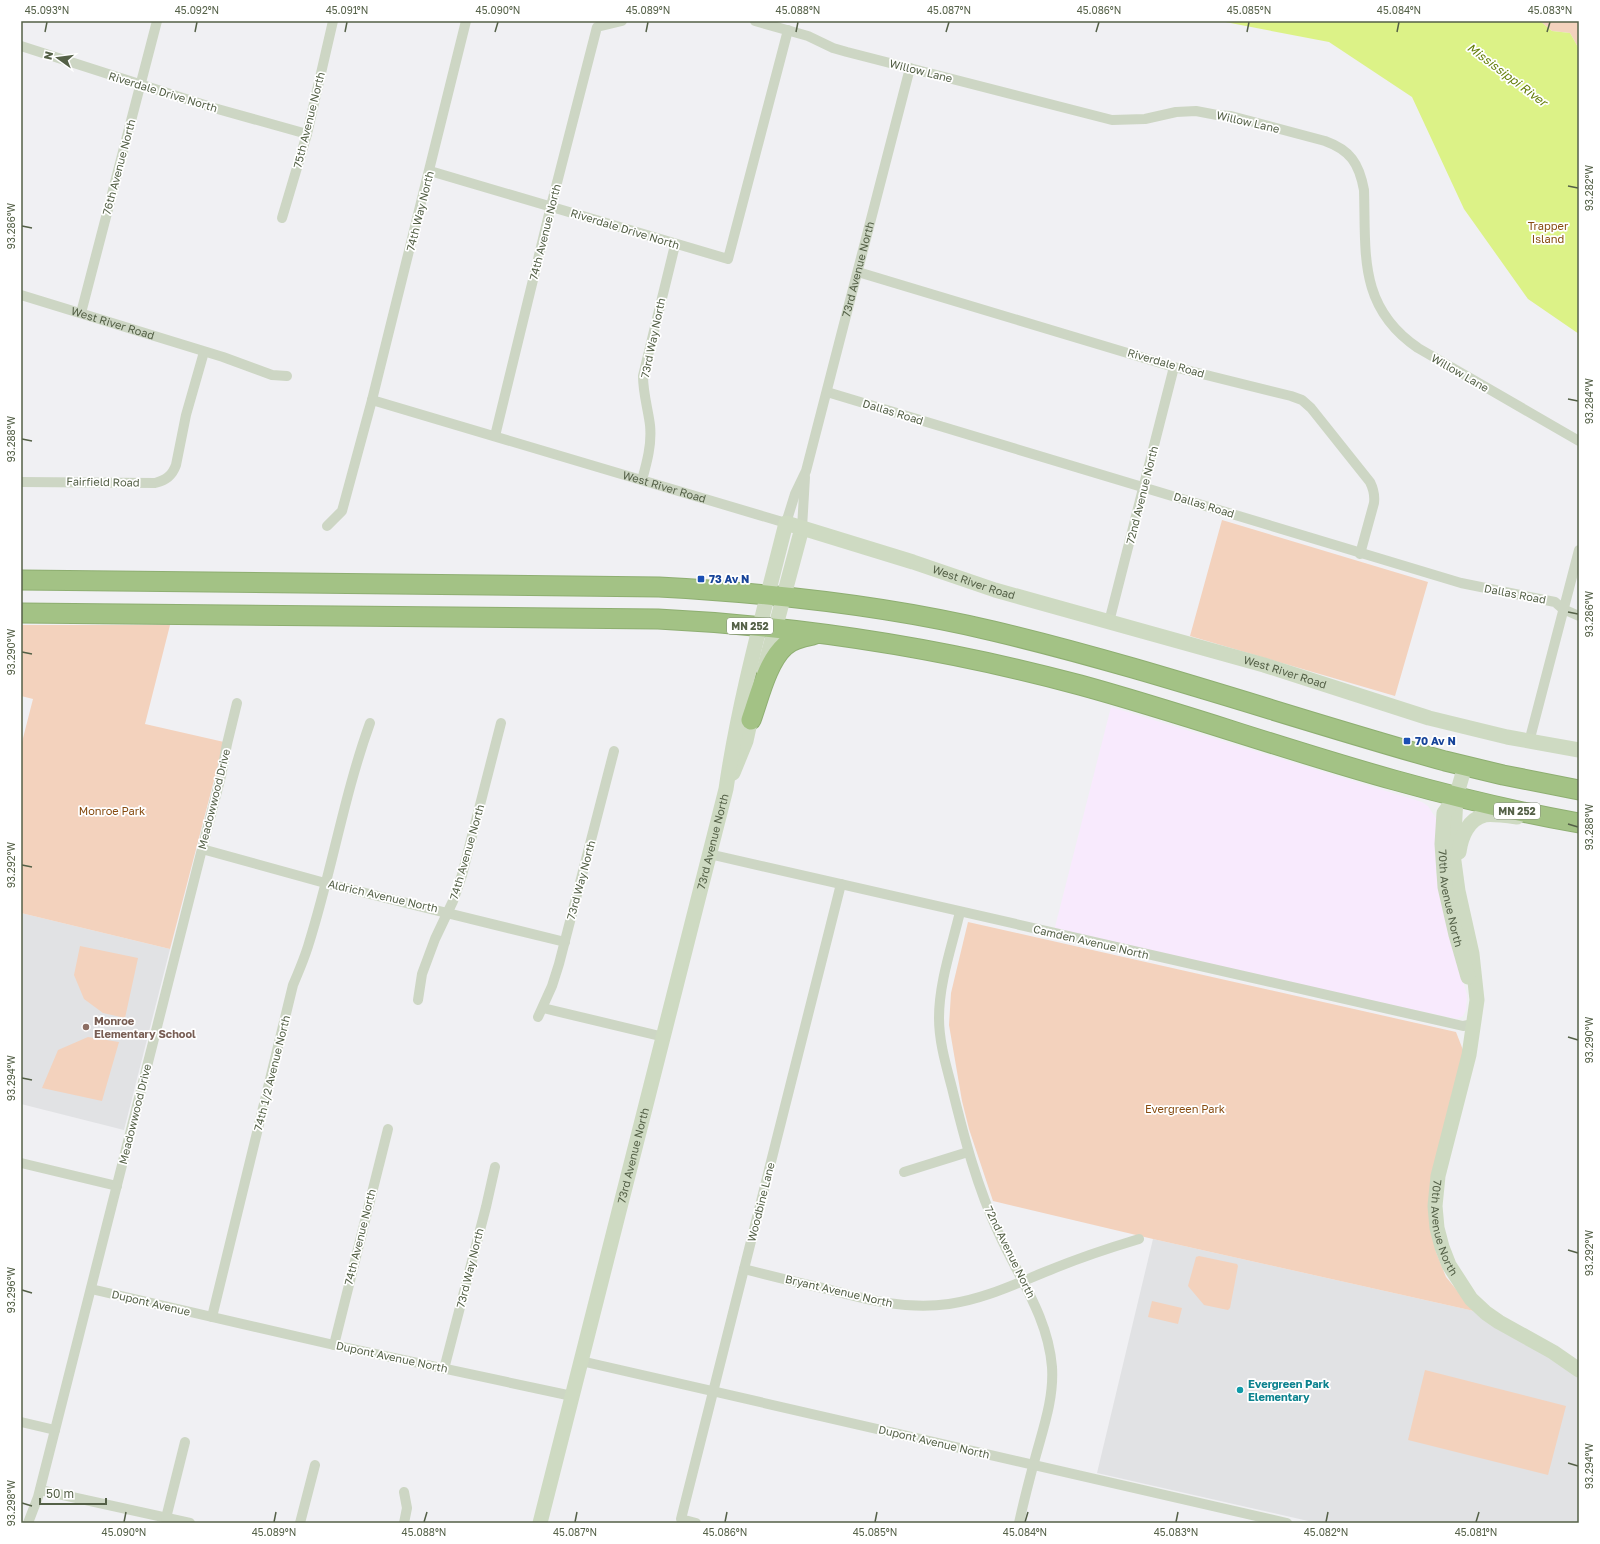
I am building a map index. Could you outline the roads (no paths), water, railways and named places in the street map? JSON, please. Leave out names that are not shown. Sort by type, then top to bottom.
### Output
[{"type":"highway","points":[[21,580],[659,587],[775,595],[884,610],[990,630],[1129,666],[1397,748],[1465,766],[1579,790]]},
{"type":"highway","name":"MN 252","points":[[21,613],[658,619],[767,628],[888,643],[979,661],[1079,685],[1391,780],[1456,797],[1579,823]]},
{"type":"highway","points":[[751,720],[767,675],[780,652],[784,647],[793,641],[819,634]]},
{"type":"street","name":"76th Avenue North","points":[[81,313],[157,21]]},
{"type":"street","name":"75th Avenue North","points":[[282,218],[307,134],[333,21]]},
{"type":"street","name":"74th Way North","points":[[327,526],[342,511],[372,400],[430,171],[466,21]]},
{"type":"street","name":"74th Avenue North","points":[[495,436],[551,206],[597,28],[622,21]]},
{"type":"street","name":"Willow Lane","points":[[756,21],[788,30],[847,52],[1112,120],[1145,119],[1176,112],[1196,111],[1239,118],[1325,141],[1337,146],[1348,154],[1357,164],[1362,177],[1364,190],[1368,277],[1373,294],[1381,311],[1391,325],[1403,338],[1418,348],[1579,441]]},
{"type":"street","name":"Riverdale Drive North","points":[[430,171],[551,206],[675,245],[728,259],[788,30]]},
{"type":"street","name":"Riverdale Drive North","points":[[21,46],[141,85],[307,134]]},
{"type":"street","name":"73rd Avenue North","points":[[540,1523],[726,789],[732,744],[767,628],[775,595],[786,523],[795,494],[806,471],[910,68]]},
{"type":"street","name":"73rd Way North","points":[[642,480],[650,445],[650,426],[643,392],[643,376],[675,245]]},
{"type":"street","name":"Riverdale Road","points":[[858,272],[1174,367],[1302,400],[1311,408],[1374,489],[1374,503],[1360,554]]},
{"type":"street","name":"West River Road","points":[[21,295],[204,352]]},
{"type":"street","points":[[204,352],[272,375],[287,376]]},
{"type":"street","name":"Fairfield Road","points":[[21,482],[155,483],[168,478],[173,473],[176,465],[186,415],[204,352]]},
{"type":"street","name":"72nd Avenue North","points":[[1109,622],[1174,367]]},
{"type":"street","name":"Dallas Road","points":[[827,392],[1144,487],[1360,554],[1461,583],[1555,602],[1563,609],[1579,616]]},
{"type":"street","name":"West River Road","points":[[372,400],[786,523],[913,562],[995,590],[1278,669],[1429,718],[1529,742],[1579,750]]},
{"type":"street","name":"73rd Avenue North","points":[[775,595],[802,528],[806,471]]},
{"type":"street","points":[[1529,742],[1579,550]]},
{"type":"street","name":"73rd Avenue North","points":[[726,789],[742,754],[746,741],[767,628]]},
{"type":"street","name":"Meadowwood Drive","points":[[28,1523],[40,1490],[221,776],[237,703]]},
{"type":"street","name":"74th 1/2 Avenue North","points":[[212,1316],[293,985],[309,943],[326,883],[338,831],[370,723]]},
{"type":"street","name":"74th Avenue North","points":[[418,1000],[422,974],[462,875],[500,723]]},
{"type":"street","name":"73rd Way North","points":[[614,751],[565,942],[552,986],[541,1012],[664,1037]]},
{"type":"street","name":"70th Avenue North","points":[[1465,766],[1456,797],[1453,854],[1458,891],[1472,954],[1477,1000],[1469,1055],[1438,1176],[1435,1206],[1437,1228],[1449,1265],[1471,1299],[1486,1313],[1499,1322],[1553,1352],[1579,1370]]},
{"type":"street","name":"70th Avenue North","points":[[1456,797],[1444,813],[1442,844],[1445,887],[1456,935],[1468,977],[1470,1004],[1474,1024]]},
{"type":"street","points":[[1458,891],[1459,850],[1461,840],[1468,827],[1477,818],[1486,815],[1551,818]]},
{"type":"street","name":"Aldrich Avenue North","points":[[202,849],[326,883],[565,942]]},
{"type":"street","name":"Camden Avenue North","points":[[709,854],[1463,1026],[1474,1024]]},
{"type":"street","name":"Woodbine Lane","points":[[696,1523],[681,1520],[841,884]]},
{"type":"street","name":"72nd Avenue North","points":[[960,912],[940,997],[939,1019],[941,1042],[968,1152],[998,1233],[1043,1323],[1049,1345],[1052,1368],[1051,1391],[1047,1414],[1019,1523]]},
{"type":"street","name":"74th Avenue North","points":[[334,1345],[388,1129]]},
{"type":"street","points":[[904,1172],[968,1152]]},
{"type":"street","points":[[21,1163],[117,1186]]},
{"type":"street","name":"73rd Way North","points":[[444,1369],[495,1167]]},
{"type":"street","name":"Bryant Avenue North","points":[[744,1269],[866,1299],[894,1304],[949,1304],[976,1298],[1092,1253],[1139,1239]]},
{"type":"street","name":"Dupont Avenue","points":[[90,1290],[212,1316]]},
{"type":"street","name":"Dupont Avenue North","points":[[212,1316],[334,1345],[572,1396]]},
{"type":"street","name":"Dupont Avenue North","points":[[581,1361],[1287,1523]]},
{"type":"street","points":[[21,1422],[55,1430]]},
{"type":"street","points":[[166,1518],[185,1442]]},
{"type":"street","points":[[300,1523],[315,1465]]},
{"type":"street","points":[[40,1490],[190,1523]]},
{"type":"street","points":[[404,1492],[407,1508],[404,1523]]},
{"type":"water","name":"Mississippi River","points":[[1220,21],[1540,21],[1552,31],[1570,33],[1579,49],[1579,334],[1528,299],[1464,209],[1412,97],[1329,42]]},
{"type":"place","name":"73 Av N","points":[[701,579]]},
{"type":"place","name":"70 Av N","points":[[1407,741]]},
{"type":"place","name":"Monroe Elementary School","points":[[86,1027]]},
{"type":"place","name":"Evergreen Park Elementary","points":[[1240,1390]]},
{"type":"park label","name":"Trapper Island","points":[[1548,232]]},
{"type":"park label","name":"Monroe Park","points":[[112,811]]},
{"type":"park label","name":"Evergreen Park","points":[[1185,1109]]}]
